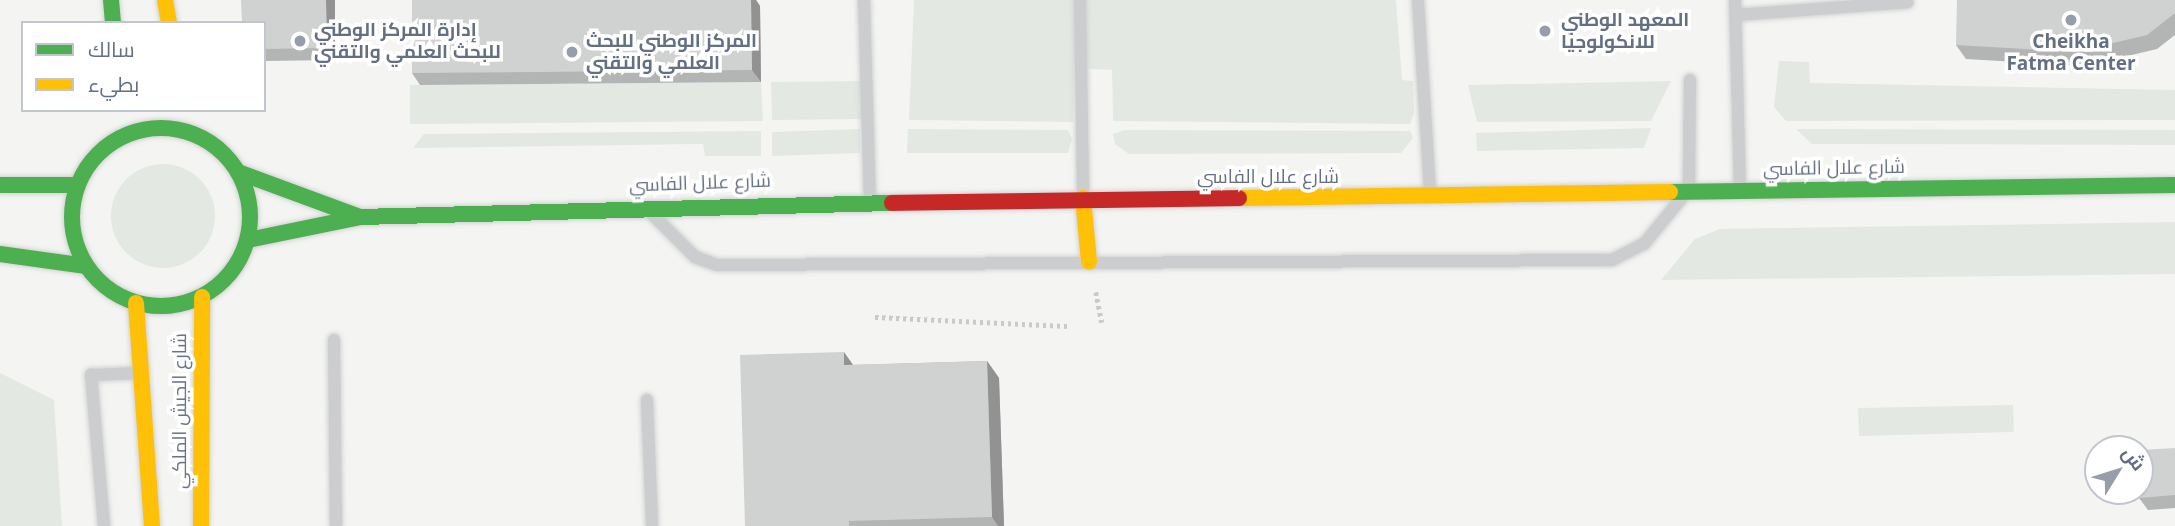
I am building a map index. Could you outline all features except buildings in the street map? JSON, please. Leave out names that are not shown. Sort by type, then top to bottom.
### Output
[{"type":"street","points":[[111,0],[113,21]]},
{"type":"street","points":[[165,0],[169,21]]},
{"type":"street","points":[[187,112],[192,133]]},
{"type":"street","points":[[157,127],[192,133],[238,172],[248,194],[247,240],[230,273],[202,296],[158,306],[136,303],[108,289],[86,266],[71,212],[77,185],[88,164],[121,129],[157,127]]},
{"type":"street","name":"شارع علال الفاسي","points":[[238,172],[360,217]]},
{"type":"street","points":[[0,185],[77,185]]},
{"type":"street","name":"شارع علال الفاسي","points":[[247,240],[360,217],[644,206],[870,200],[1430,197],[1689,189],[2175,185]]},
{"type":"street","points":[[1083,198],[1089,262]]},
{"type":"street","points":[[0,254],[86,266]]},
{"type":"street","name":"شارع الجيش الملكي","points":[[201,526],[202,296]]},
{"type":"street","name":"شارع الجيش الملكي","points":[[136,303],[152,526]]},
{"type":"lane","points":[[864,0],[870,200]]},
{"type":"lane","points":[[1080,0],[1083,198]]},
{"type":"lane","points":[[1418,0],[1430,197]]},
{"type":"lane","points":[[1735,0],[1740,190]]},
{"type":"lane","points":[[1736,15],[1908,2]]},
{"type":"lane","points":[[644,206],[695,257],[717,265],[1612,260],[1644,244],[1689,189],[1690,80]]},
{"type":"lane","points":[[334,340],[336,526]]},
{"type":"lane","points":[[104,526],[91,375],[141,373]]},
{"type":"lane","points":[[647,400],[652,526]]},
{"type":"path","points":[[875,317],[1068,326]]},
{"type":"shaded area","points":[[914,0],[1396,0],[1402,80],[1413,81],[1414,113],[1410,124],[1113,121],[1112,70],[1074,68],[1073,122],[909,120]]},
{"type":"shaded area","points":[[1779,61],[1809,62],[1810,83],[2175,90],[2175,120],[1786,121],[1774,107]]},
{"type":"shaded area","points":[[866,81],[866,119],[772,120],[771,82]]},
{"type":"shaded area","points":[[1671,81],[1651,121],[1477,122],[1468,85]]},
{"type":"shaded area","points":[[761,82],[763,121],[410,124],[410,85]]},
{"type":"shaded area","points":[[1651,128],[1644,148],[1477,151],[1476,133]]},
{"type":"shaded area","points":[[860,129],[860,153],[772,156],[772,132]]},
{"type":"shaded area","points":[[908,129],[1068,130],[1072,139],[1068,153],[907,153]]},
{"type":"shaded area","points":[[1796,129],[2175,130],[2175,145],[1812,144]]},
{"type":"shaded area","points":[[1125,130],[1410,131],[1413,138],[1401,153],[1129,154],[1115,144],[1113,134]]},
{"type":"shaded area","points":[[761,131],[761,156],[705,156],[703,144],[413,148],[424,134]]},
{"type":"shaded area","points":[[163,164],[183,168],[200,179],[211,196],[215,216],[211,236],[200,253],[183,264],[163,268],[143,264],[126,253],[115,236],[111,216],[115,196],[126,179],[143,168]]},
{"type":"shaded area","points":[[2175,222],[2175,274],[1661,280],[1695,239],[1720,229]]},
{"type":"shaded area","points":[[0,373],[54,400],[62,526],[0,526]]},
{"type":"shaded area","points":[[2013,405],[2014,432],[1859,436],[1858,408]]},
{"type":"traffic: fast","points":[[111,0],[113,21]]},
{"type":"traffic: fast","points":[[161,128],[195,135],[224,154],[243,183],[250,217],[243,251],[224,280],[195,299],[161,306],[127,299],[98,280],[79,251],[72,217],[79,183],[98,154],[127,135],[161,128]]},
{"type":"traffic: fast","points":[[238,172],[360,217]]},
{"type":"traffic: fast","points":[[0,185],[77,185]]},
{"type":"traffic: fast","points":[[1670,192],[2175,185]]},
{"type":"traffic: fast","points":[[248,240],[360,217],[892,203]]},
{"type":"traffic: fast","points":[[0,254],[86,266]]},
{"type":"traffic: slow","points":[[165,0],[169,21]]},
{"type":"traffic: slow","points":[[1239,198],[1670,192]]},
{"type":"traffic: slow","points":[[1083,198],[1089,262]]},
{"type":"traffic: slow","points":[[201,526],[202,297]]},
{"type":"traffic: slow","points":[[136,303],[152,526]]},
{"type":"traffic: jam","points":[[892,203],[1239,198]]},
{"type":"place","name":"Cheikha Fatma Center","points":[[2071,20]]},
{"type":"place","name":"المعهد الوطني للانكولوجيا","points":[[1545,31]]},
{"type":"place","name":"إدارة المركز الوطني للبحث العلمي والتقني","points":[[300,41]]},
{"type":"place","name":"المركز الوطني للبحث العلمي والتقني","points":[[572,52]]}]
